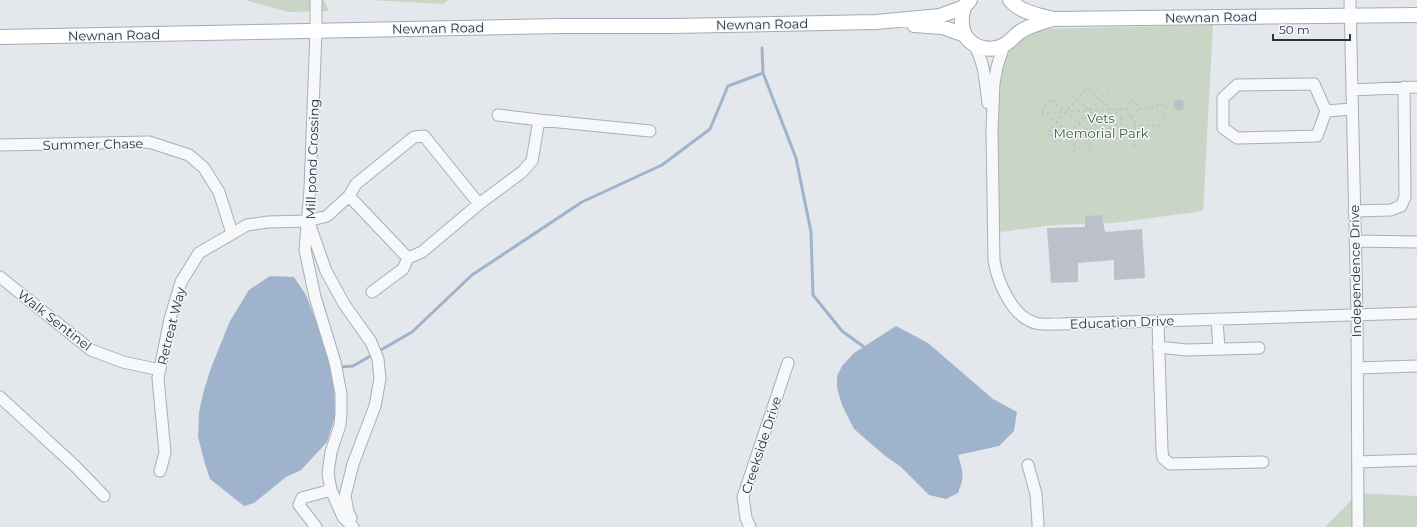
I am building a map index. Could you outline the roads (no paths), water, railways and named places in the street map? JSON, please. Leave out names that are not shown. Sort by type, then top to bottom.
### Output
[{"type":"main road","name":"Newnan Road","points":[[1012,2],[1026,11],[1053,19]]},
{"type":"main road","points":[[1008,41],[1016,30],[1018,21],[1017,12],[1012,2]]},
{"type":"main road","name":"Newnan Road","points":[[0,37],[553,26],[681,26],[876,22],[940,16],[967,4]]},
{"type":"main road","points":[[967,4],[961,21],[969,39]]},
{"type":"main road","name":"Newnan Road","points":[[876,22],[942,27],[988,49],[1008,41],[1030,26],[1053,19],[1417,15]]},
{"type":"street","name":"Mill pond Crossing","points":[[316,0],[308,221],[326,271],[344,304],[371,342],[378,359],[380,379],[375,406],[353,464],[345,496],[348,512],[354,527]]},
{"type":"street","name":"Independence Drive","points":[[1350,0],[1357,314],[1358,527]]},
{"type":"street","name":"Education Drive","points":[[969,39],[980,56],[984,67],[992,130]]},
{"type":"street","name":"Education Drive","points":[[1008,41],[997,67],[994,83],[992,130],[994,261],[998,280],[1005,294],[1019,312],[1035,323],[1158,322],[1417,313]]},
{"type":"street","points":[[1314,84],[1326,111],[1317,136],[1237,138],[1223,128],[1223,98],[1236,85],[1314,84]]},
{"type":"street","points":[[1352,90],[1417,87]]},
{"type":"street","points":[[1354,211],[1391,210],[1401,206],[1405,197],[1404,88]]},
{"type":"street","points":[[1326,111],[1352,109]]},
{"type":"street","points":[[498,115],[650,131]]},
{"type":"street","points":[[372,292],[403,268],[408,258],[422,252],[480,204],[522,172],[532,161],[539,120]]},
{"type":"street","name":"Retreat Way","points":[[160,471],[165,453],[158,378],[170,319],[181,282],[199,254],[247,225],[268,222],[308,221],[327,216],[349,196],[356,184],[414,137],[424,136],[480,204]]},
{"type":"street","name":"Summer Chase","points":[[0,145],[149,142],[189,155],[204,168],[219,192],[232,233]]},
{"type":"street","points":[[349,196],[408,258]]},
{"type":"street","points":[[308,221],[305,250],[315,297],[335,362],[341,394],[340,425],[332,452],[328,473],[331,490],[344,517],[354,527]]},
{"type":"street","points":[[1355,241],[1417,242]]},
{"type":"street","name":"Walk Sentinel","points":[[0,277],[90,350],[123,362],[160,370]]},
{"type":"street","points":[[1217,319],[1219,349]]},
{"type":"street","points":[[1158,322],[1163,458],[1170,464],[1263,462]]},
{"type":"street","points":[[1158,348],[1187,350],[1259,348]]},
{"type":"street","name":"Creekside Drive","points":[[750,527],[746,518],[743,496],[788,363]]},
{"type":"street","points":[[1357,368],[1417,366]]},
{"type":"street","points":[[0,396],[76,466],[104,496]]},
{"type":"street","points":[[1358,462],[1417,460]]},
{"type":"street","points":[[1028,465],[1036,494],[1038,527]]},
{"type":"street","points":[[316,527],[298,505],[302,498],[331,490]]},
{"type":"water","points":[[270,276],[294,277],[306,295],[319,329],[334,377],[335,417],[327,442],[301,470],[286,477],[254,503],[244,506],[210,479],[198,437],[199,412],[211,368],[230,321],[249,290]]},
{"type":"water","points":[[896,326],[928,343],[993,399],[1017,412],[1014,431],[999,446],[958,455],[962,470],[962,482],[958,493],[946,499],[929,495],[901,467],[884,455],[854,429],[842,405],[837,388],[837,376],[842,366],[854,353]]},
{"type":"waterway","points":[[762,48],[763,73],[796,158],[811,232],[813,295],[842,331],[864,347]]},
{"type":"waterway","points":[[339,367],[353,366],[412,332],[472,275],[582,202],[662,165],[710,129],[728,86],[763,73]]},
{"type":"park label","name":"Vets Memorial Park","points":[[1101,126]]}]
